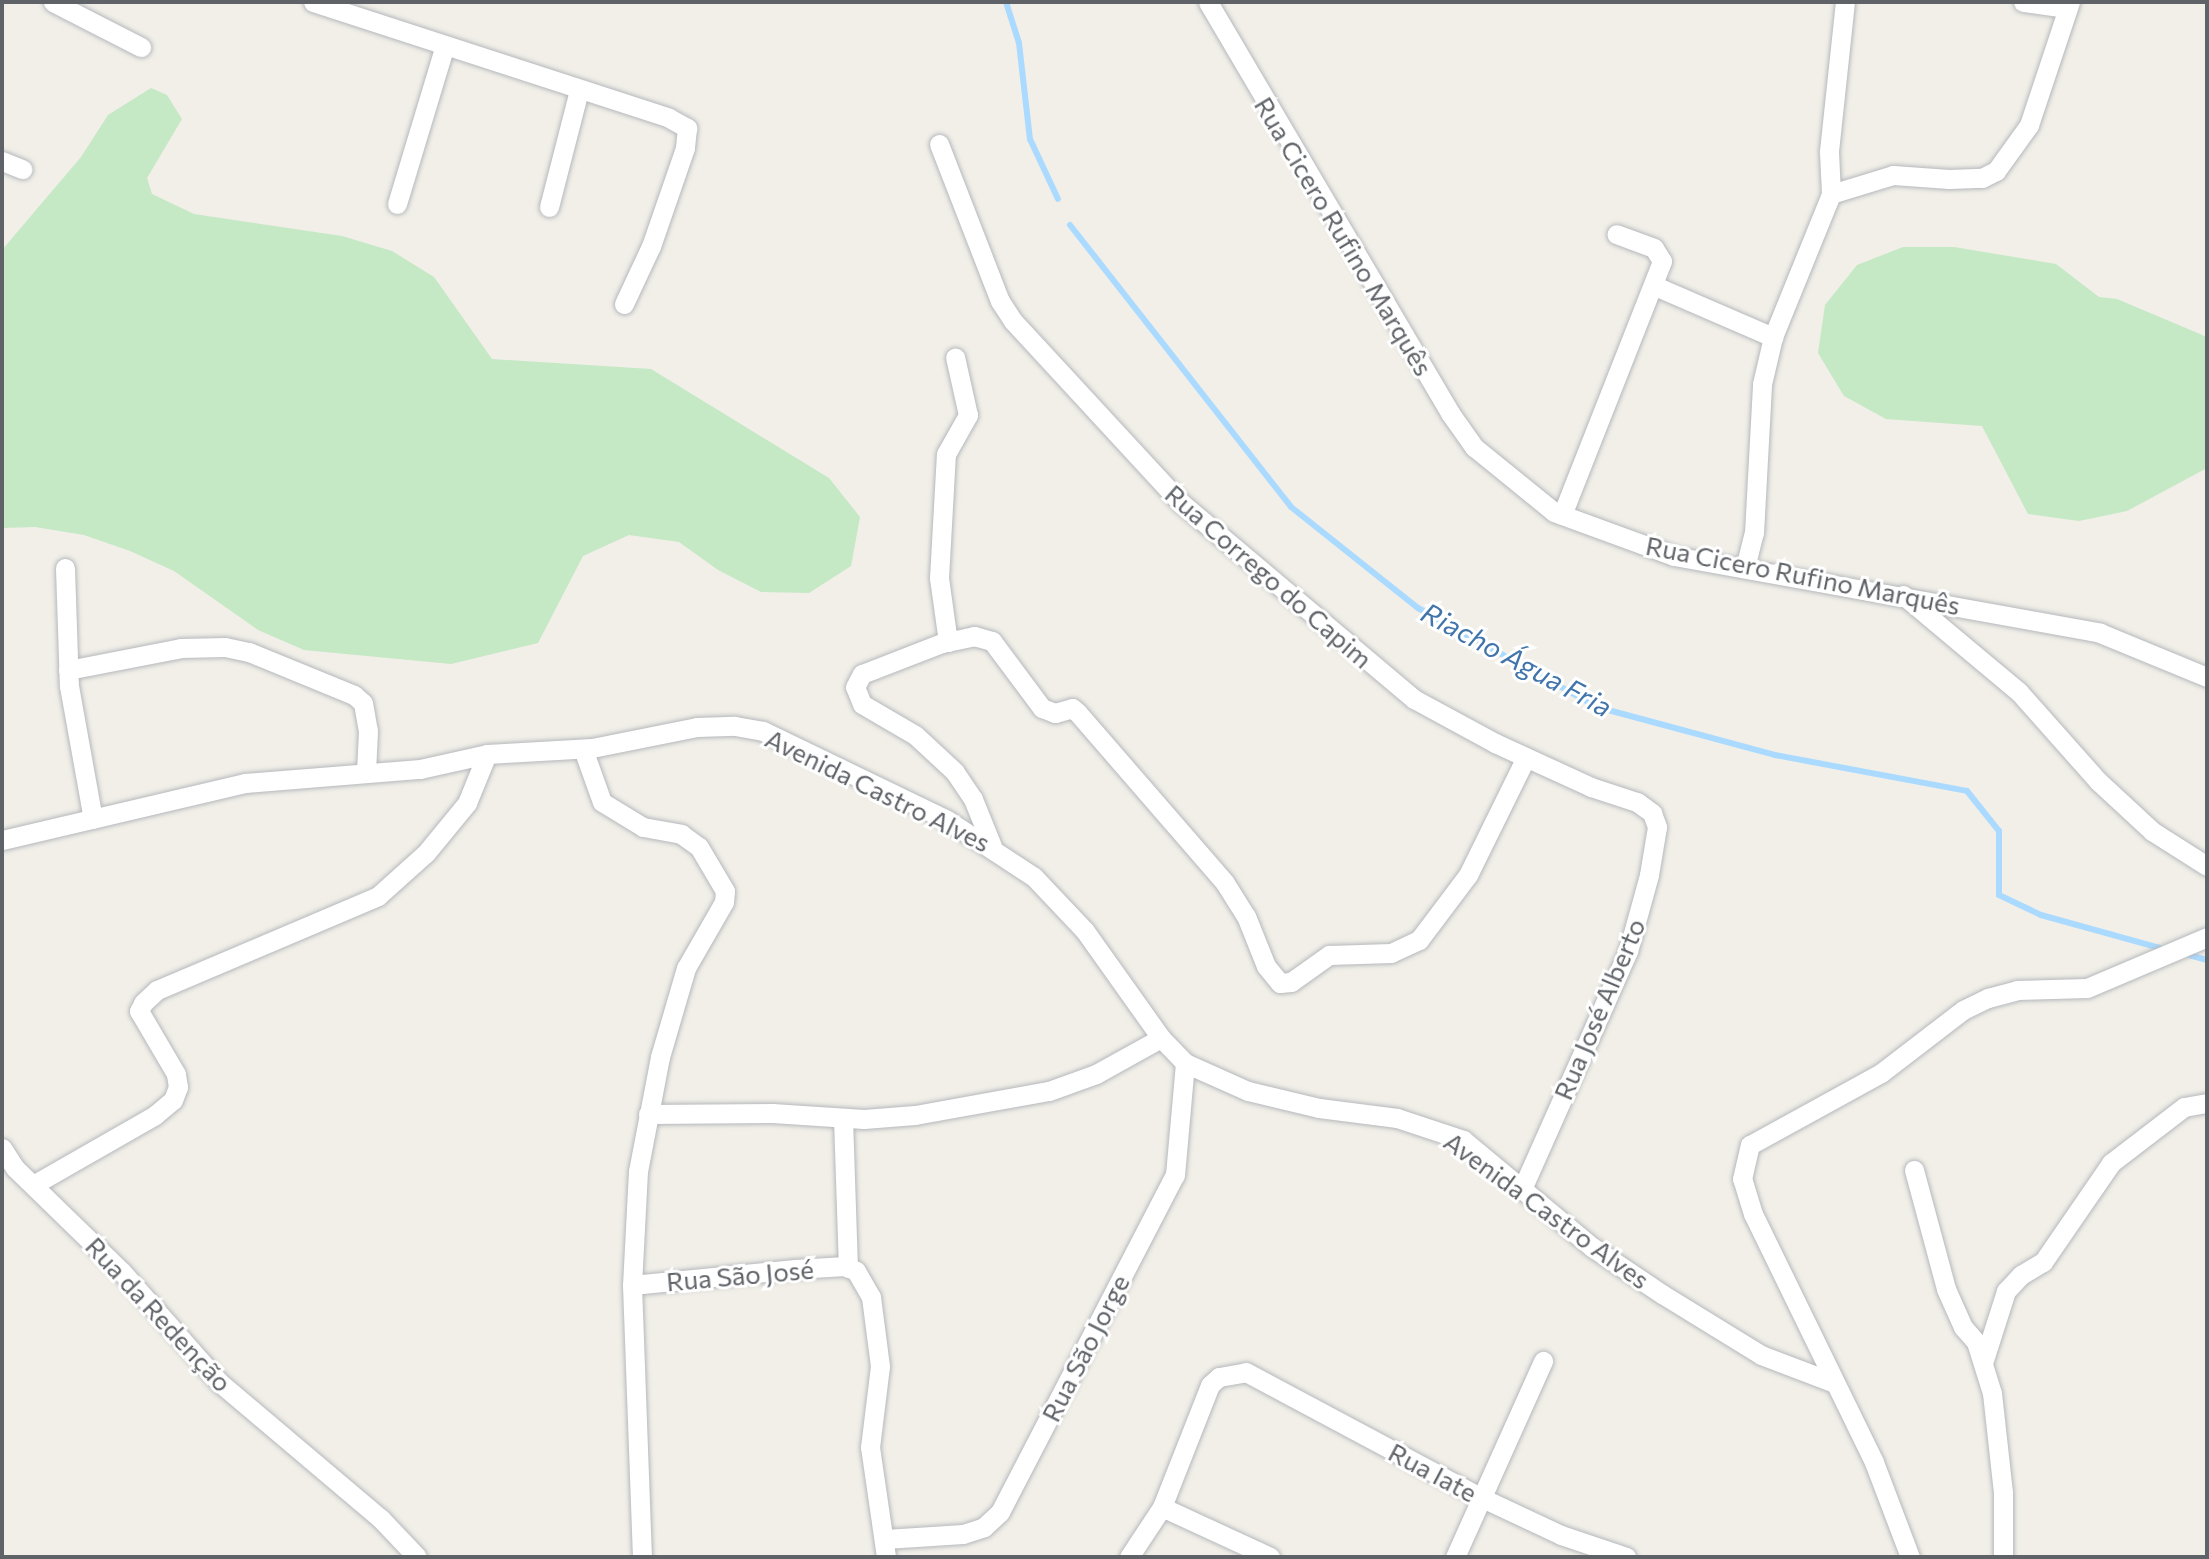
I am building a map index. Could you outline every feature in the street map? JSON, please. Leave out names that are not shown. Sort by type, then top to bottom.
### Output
[{"type":"street","points":[[53,2],[141,47]]},
{"type":"street","points":[[313,2],[340,6],[444,48],[669,118],[687,128],[689,135],[651,246],[624,304]]},
{"type":"street","name":"Rua Cicero Rufino Marquês","points":[[1208,2],[1450,413],[1474,447],[1507,477],[1562,515],[1674,556],[1902,595],[2100,633],[2207,677]]},
{"type":"street","points":[[1745,568],[1754,533],[1761,396],[1773,337],[1830,194],[1829,150],[1845,2]]},
{"type":"street","points":[[1830,194],[1893,175],[1949,179],[1982,178],[1996,171],[2029,125],[2069,5],[2023,2]]},
{"type":"street","points":[[397,204],[444,48]]},
{"type":"street","points":[[549,207],[579,90]]},
{"type":"street","name":"Rua Corrego do Capim","points":[[939,144],[1000,300],[1013,320],[1180,502],[1413,699],[1526,757],[1637,802],[1652,813],[1657,827]]},
{"type":"street","points":[[2,161],[22,169]]},
{"type":"street","points":[[1562,515],[1654,286],[1661,254],[1616,234]]},
{"type":"street","points":[[1654,286],[1773,337]]},
{"type":"street","points":[[948,642],[939,578],[946,454],[968,415],[955,357]]},
{"type":"street","points":[[65,568],[68,670],[93,819]]},
{"type":"street","points":[[1902,595],[2019,692],[2098,780],[2152,831],[2207,866]]},
{"type":"street","points":[[992,846],[974,799],[955,772],[915,735],[862,705],[855,694],[862,674],[948,642],[974,636],[992,641],[1042,708],[1055,713],[1072,708],[1077,712],[1225,883],[1245,916],[1266,966],[1280,983],[1291,982],[1329,955],[1391,953],[1419,940],[1468,875],[1526,757]]},
{"type":"street","points":[[68,670],[181,648],[225,647],[249,652],[354,695],[363,704],[368,731],[366,772]]},
{"type":"street","name":"Avenida Castro Alves","points":[[2,840],[245,783],[322,780],[366,772],[420,769],[487,754],[583,749],[697,727],[735,726],[763,731],[947,820],[992,846],[1034,877],[1084,931],[1161,1038],[1185,1063],[1248,1091],[1433,1127],[1463,1140],[1523,1186],[1592,1247],[1662,1294],[1761,1355],[1832,1382]]},
{"type":"street","points":[[583,749],[601,802],[643,827],[681,834],[699,848],[725,891],[724,902],[686,968],[648,1114],[638,1171],[632,1285],[642,1557]]},
{"type":"street","points":[[33,1185],[155,1115],[173,1100],[178,1087],[177,1074],[139,1011],[143,1003],[157,990],[378,896],[426,853],[467,803],[487,754]]},
{"type":"street","name":"Rua José Alberto","points":[[1523,1186],[1628,951],[1657,827]]},
{"type":"street","points":[[1910,1557],[1874,1462],[1832,1382],[1753,1214],[1742,1178],[1743,1159],[1760,1136],[1828,1105],[1881,1073],[1963,1010],[2017,990],[2087,988],[2207,937]]},
{"type":"street","points":[[648,1114],[843,1118],[915,1115],[1049,1091],[1096,1074],[1161,1038]]},
{"type":"street","name":"Rua São Jorge","points":[[886,1548],[963,1534],[984,1527],[1000,1512],[1175,1175],[1185,1063]]},
{"type":"street","points":[[1983,1364],[2006,1291],[2021,1275],[2043,1262],[2111,1163],[2184,1107],[2207,1103]]},
{"type":"street","points":[[843,1118],[848,1268],[864,1280],[875,1327],[879,1384],[871,1466],[886,1548]]},
{"type":"street","name":"Rua da Redenção","points":[[2,1148],[33,1185],[122,1272],[220,1384],[381,1519],[417,1557]]},
{"type":"street","points":[[1914,1170],[1947,1289],[1983,1364],[2000,1447],[2003,1557]]},
{"type":"street","name":"Rua São José","points":[[632,1285],[848,1268]]},
{"type":"street","points":[[1455,1557],[1543,1361]]},
{"type":"street","name":"Rua Iate","points":[[1162,1507],[1210,1385],[1219,1377],[1246,1372],[1480,1497],[1561,1535],[1626,1557]]},
{"type":"street","points":[[1129,1557],[1162,1507],[1270,1557]]},
{"type":"green space","points":[[151,88],[167,95],[182,119],[147,178],[152,194],[194,214],[342,236],[392,251],[434,277],[492,359],[651,369],[829,478],[860,517],[851,566],[809,593],[761,592],[718,570],[679,542],[629,535],[583,556],[538,643],[451,664],[304,650],[258,630],[174,571],[130,551],[84,535],[35,527],[2,528],[2,250],[81,157],[108,115]]},
{"type":"green space","points":[[1903,247],[1954,247],[2056,264],[2099,297],[2117,299],[2207,337],[2207,468],[2127,511],[2079,521],[2028,514],[1982,426],[1886,419],[1844,396],[1818,353],[1825,305],[1857,265]]},
{"type":"waterway","name":"Riacho Água Fria","points":[[1006,2],[1019,43],[1030,139],[1058,199]]},
{"type":"waterway","name":"Riacho Água Fria","points":[[1070,225],[1291,507],[1418,608],[1597,707],[1775,755],[1967,791],[1999,831],[1999,895],[2041,915],[2160,948]]},
{"type":"waterway","name":"Riacho Água Fria","points":[[2189,955],[2207,960]]}]
